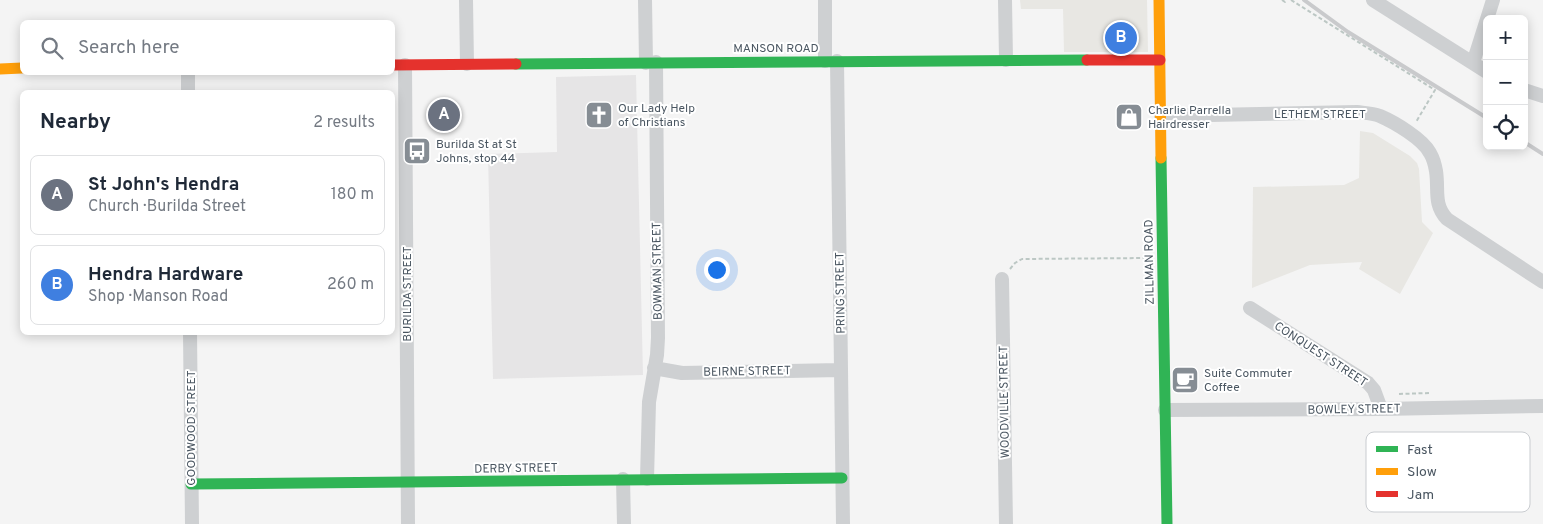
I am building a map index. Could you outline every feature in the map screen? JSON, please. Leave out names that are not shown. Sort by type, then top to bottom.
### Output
[{"type":"street","points":[[466,0],[467,64]]},
{"type":"street","name":"BOWMAN STREET","points":[[645,0],[651,63],[658,338],[649,402],[648,479]]},
{"type":"street","name":"PRING STREET","points":[[825,0],[832,61],[843,524]]},
{"type":"street","points":[[1005,0],[1006,60]]},
{"type":"street","name":"ZILLMAN ROAD","points":[[1159,0],[1167,524]]},
{"type":"street","points":[[1372,0],[1483,69]]},
{"type":"street","points":[[1488,15],[1493,0]]},
{"type":"street","points":[[1473,63],[1483,32]]},
{"type":"street","name":"MANSON ROAD","points":[[399,65],[1160,60]]},
{"type":"street","name":"BURILDA STREET","points":[[399,65],[408,524]]},
{"type":"street","points":[[0,68],[20,68]]},
{"type":"street","points":[[188,75],[188,90]]},
{"type":"street","points":[[1528,91],[1543,96]]},
{"type":"street","name":"LETHEM STREET","points":[[1161,116],[1357,112],[1379,116],[1409,134],[1423,144],[1430,152],[1436,172],[1438,207],[1441,213],[1447,219],[1543,282]]},
{"type":"street","name":"WOODVILLE STREET","points":[[1002,279],[1006,524]]},
{"type":"street","name":"CONQUEST STREET","points":[[1250,308],[1368,383],[1374,390],[1381,409]]},
{"type":"street","name":"GOODWOOD STREET","points":[[190,335],[192,524]]},
{"type":"street","name":"BEIRNE STREET","points":[[654,368],[682,372],[840,370]]},
{"type":"street","name":"BOWLEY STREET","points":[[1165,410],[1543,406]]},
{"type":"street","name":"DERBY STREET","points":[[191,484],[842,478]]},
{"type":"street","points":[[623,480],[624,524]]},
{"type":"path","points":[[1282,0],[1285,2],[1287,0]]},
{"type":"path","points":[[1291,0],[1435,90],[1416,122]]},
{"type":"path","points":[[1002,279],[1015,263],[1022,259],[1146,258]]},
{"type":"path","points":[[1399,394],[1429,392]]},
{"type":"shaded area","points":[[1020,0],[1147,0],[1148,52],[1064,52],[1063,9],[1021,9]]},
{"type":"shaded area","points":[[636,75],[643,375],[493,379],[488,154],[557,152],[556,77]]},
{"type":"shaded area","points":[[1360,131],[1373,133],[1410,156],[1417,163],[1419,169],[1422,222],[1433,233],[1400,294],[1359,269],[1362,262],[1310,265],[1252,288],[1253,187],[1344,185],[1359,178]]},
{"type":"railway","points":[[1304,0],[1348,32],[1483,116]]},
{"type":"railway","points":[[1528,145],[1543,154]]},
{"type":"traffic: fast","points":[[516,64],[1087,60]]},
{"type":"traffic: fast","points":[[1161,158],[1167,524]]},
{"type":"traffic: fast","points":[[191,484],[842,478]]},
{"type":"traffic: slow","points":[[1159,0],[1161,158]]},
{"type":"traffic: slow","points":[[0,69],[20,68]]},
{"type":"traffic: jam","points":[[1087,60],[1160,60]]},
{"type":"traffic: jam","points":[[395,65],[516,64]]},
{"type":"place","name":"Hendra Hardware","points":[[1121,38]]},
{"type":"place","name":"St John's Hendra","points":[[444,115]]},
{"type":"place","name":"Our Lady Help of Christians","points":[[599,115]]},
{"type":"place","name":"Charlie Parrella Hairdresser","points":[[1129,117]]},
{"type":"place","name":"Burilda St at St Johns, stop 44","points":[[417,151]]},
{"type":"place","name":"Suite Commuter Coffee","points":[[1185,380]]}]
